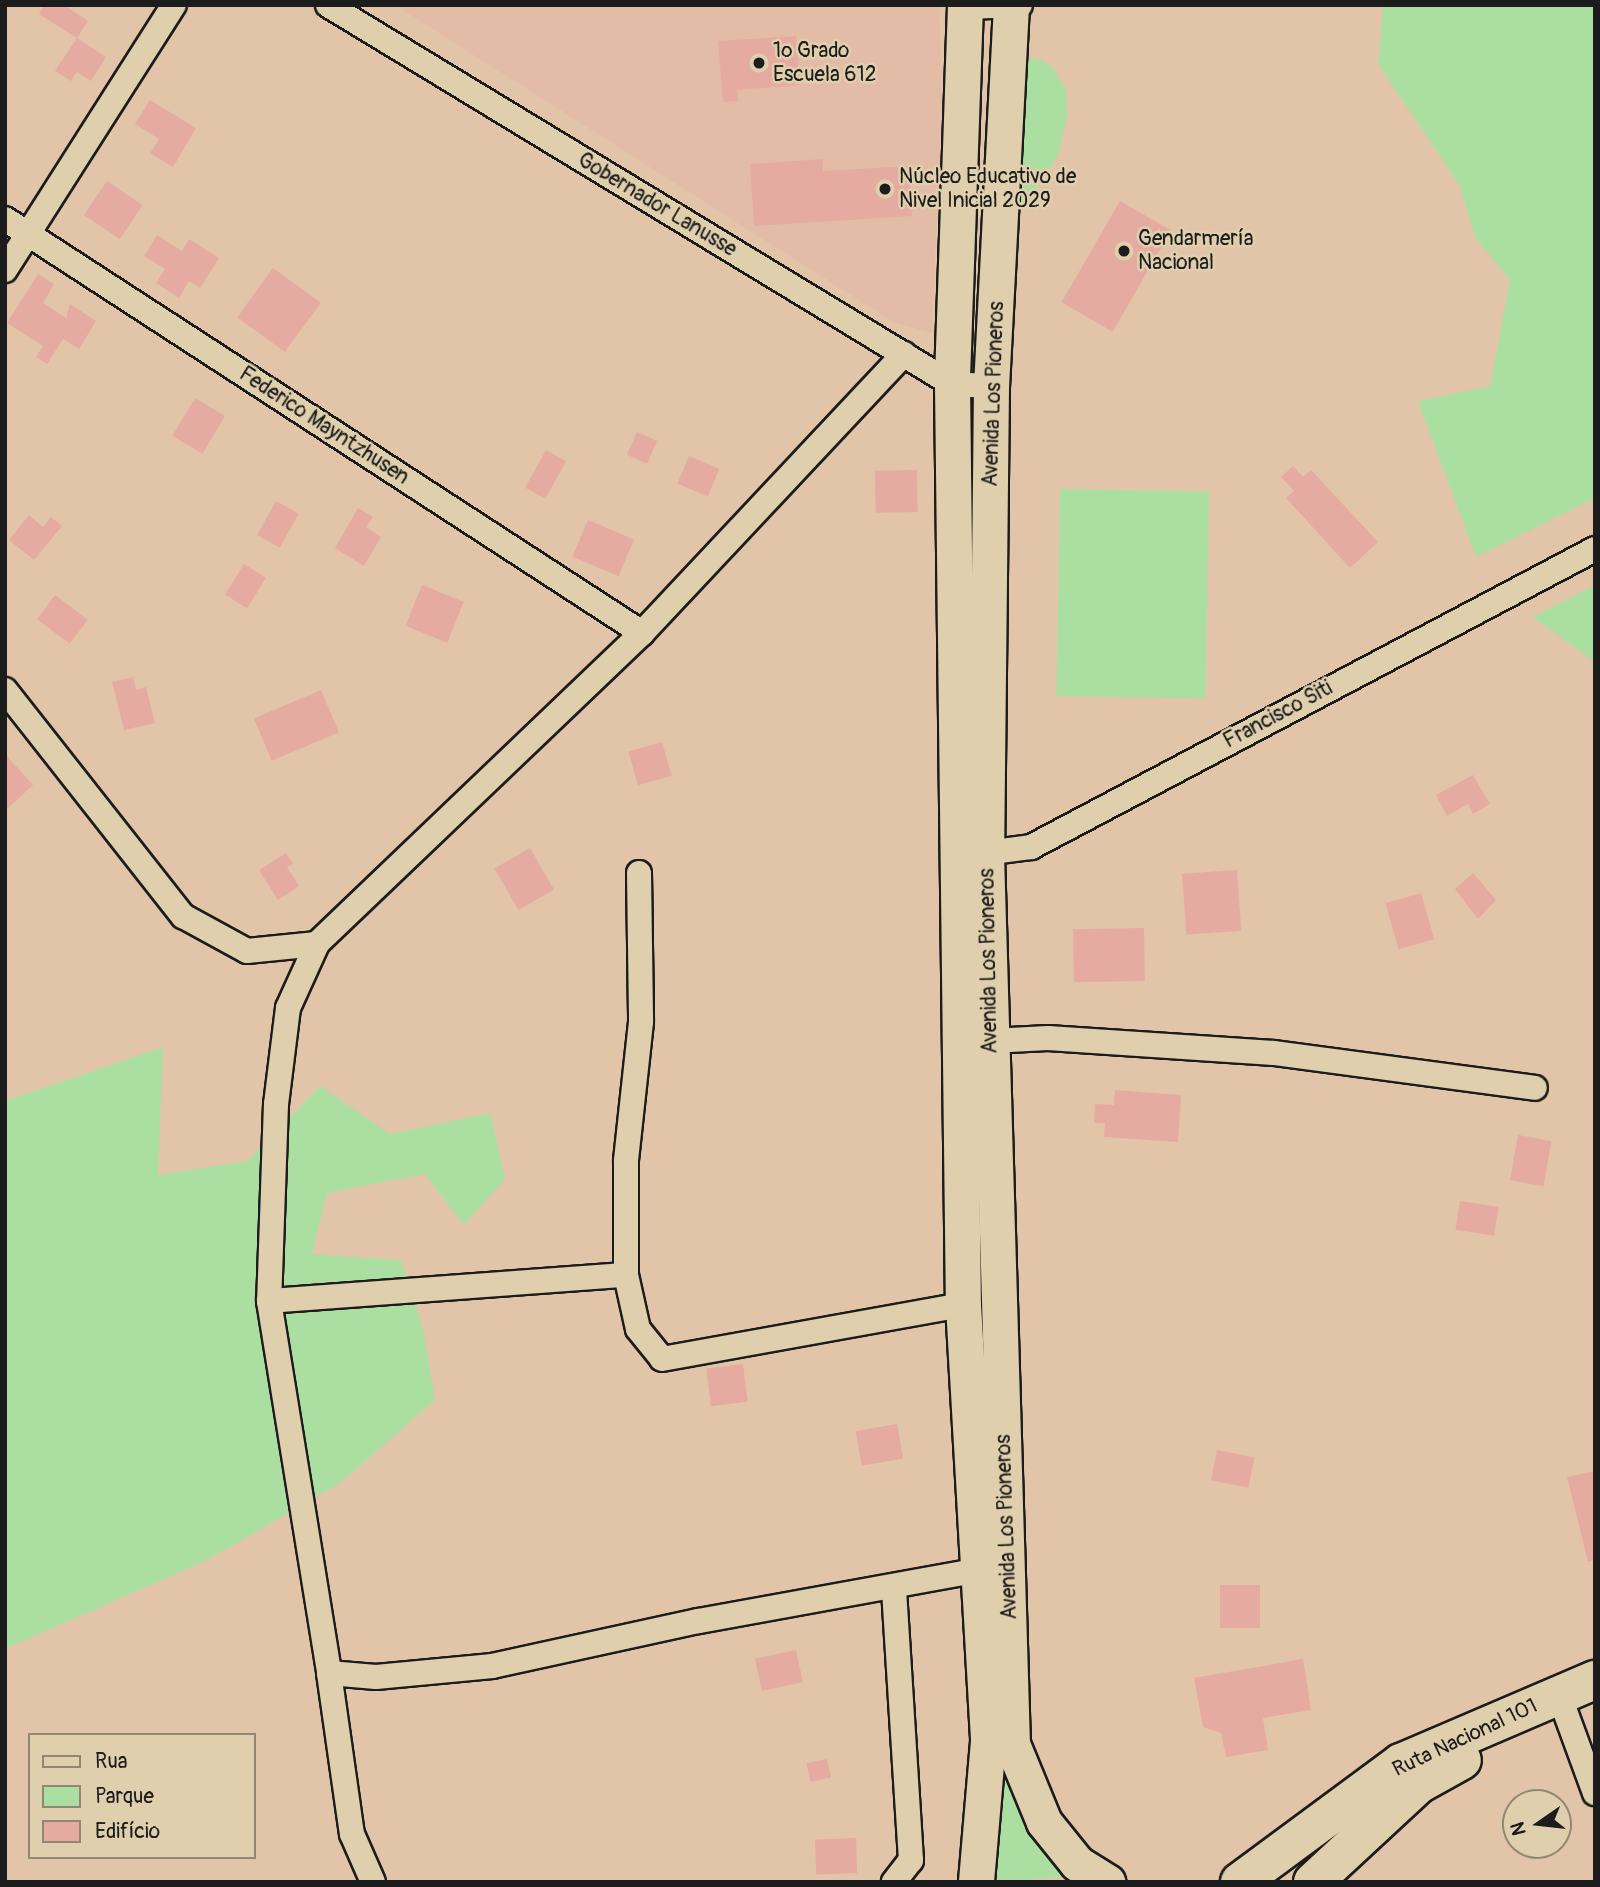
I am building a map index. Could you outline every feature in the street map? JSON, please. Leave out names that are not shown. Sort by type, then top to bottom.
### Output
[{"type":"main road","name":"Avenida Los Pioneros","points":[[965,6],[951,384],[971,855],[990,1041],[992,1568],[988,1741],[976,1882]]},
{"type":"main road","name":"Avenida Los Pioneros","points":[[1014,7],[991,386],[971,855],[963,1305],[1012,1744],[1044,1822],[1077,1863],[1107,1882]]},
{"type":"main road","name":"Ruta Nacional 101","points":[[1313,1882],[1419,1784],[1595,1682]]},
{"type":"main road","name":"Ruta Nacional 101","points":[[1240,1882],[1401,1763],[1595,1682]]},
{"type":"street","points":[[5,270],[174,5]]},
{"type":"street","name":"Gobernador Lanusse","points":[[328,5],[951,384],[991,386]]},
{"type":"street","points":[[965,6],[1014,7]]},
{"type":"street","name":"Federico Mayntzhusen","points":[[5,219],[642,633]]},
{"type":"street","points":[[373,1882],[352,1834],[269,1301],[276,1104],[288,1008],[317,944],[642,633],[904,354]]},
{"type":"street","name":"Francisco Siti","points":[[971,855],[1031,847],[1595,549]]},
{"type":"street","points":[[5,690],[183,916],[247,951],[317,944]]},
{"type":"street","points":[[639,873],[641,1022],[626,1161],[626,1275],[638,1329],[662,1359],[963,1305]]},
{"type":"street","points":[[990,1041],[1048,1038],[1274,1053],[1535,1088]]},
{"type":"street","points":[[269,1301],[626,1275]]},
{"type":"street","points":[[329,1673],[376,1677],[492,1666],[699,1621],[894,1590],[992,1568]]},
{"type":"street","points":[[894,1590],[911,1860],[894,1882]]},
{"type":"street","points":[[1562,1703],[1595,1794]]},
{"type":"shaded area","points":[[395,5],[939,5],[942,102],[932,333],[895,323]]},
{"type":"green space","points":[[1383,5],[1595,5],[1595,498],[1476,557],[1418,401],[1490,386],[1510,280],[1475,237],[1460,186],[1378,64]]},
{"type":"green space","points":[[1026,59],[1041,59],[1054,69],[1066,90],[1067,116],[1058,156],[1018,215]]},
{"type":"green space","points":[[1060,489],[1209,492],[1205,699],[1056,696]]},
{"type":"green space","points":[[1595,585],[1595,662],[1533,617]]},
{"type":"green space","points":[[163,1047],[158,1175],[248,1161],[320,1086],[390,1134],[490,1113],[505,1179],[464,1225],[425,1174],[327,1193],[312,1254],[401,1260],[423,1328],[435,1400],[340,1483],[207,1560],[5,1649],[5,1101]]},
{"type":"green space","points":[[1000,1743],[1016,1807],[1033,1841],[1051,1861],[1078,1876],[990,1882]]},
{"type":"building","points":[[44,5],[64,5],[88,21],[77,38],[39,14]]},
{"type":"building","name":"1º Grado Escuela 612","points":[[796,36],[800,85],[737,90],[738,101],[723,102],[718,41]]},
{"type":"building","points":[[77,38],[106,57],[91,81],[77,72],[71,81],[55,71]]},
{"type":"building","points":[[150,100],[196,128],[173,167],[150,153],[159,139],[135,124]]},
{"type":"building","points":[[823,159],[823,171],[909,166],[912,216],[754,226],[750,164]]},
{"type":"building","points":[[107,181],[143,205],[120,239],[84,215]]},
{"type":"building","points":[[1120,201],[1171,230],[1113,332],[1062,302]]},
{"type":"building","points":[[157,235],[182,251],[189,239],[219,258],[200,288],[189,281],[179,298],[156,283],[165,269],[144,256]]},
{"type":"building","points":[[273,268],[321,303],[285,352],[237,317]]},
{"type":"building","points":[[38,274],[54,284],[43,303],[66,318],[70,304],[96,321],[79,349],[63,339],[47,364],[36,357],[43,346],[7,323]]},
{"type":"building","points":[[195,398],[225,416],[202,454],[172,436]]},
{"type":"building","points":[[637,432],[657,441],[647,464],[627,455]]},
{"type":"building","points":[[546,450],[566,461],[545,499],[525,488]]},
{"type":"building","points":[[689,456],[719,469],[708,497],[677,484]]},
{"type":"building","points":[[1293,466],[1303,477],[1311,470],[1378,542],[1350,568],[1286,498],[1294,491],[1281,477]]},
{"type":"building","points":[[917,470],[918,512],[876,513],[875,471]]},
{"type":"building","points":[[276,501],[299,514],[280,548],[257,535]]},
{"type":"building","points":[[358,508],[373,517],[366,527],[381,537],[364,566],[335,548]]},
{"type":"building","points":[[29,515],[43,527],[51,517],[62,526],[34,560],[9,540]]},
{"type":"building","points":[[588,520],[634,540],[618,576],[572,557]]},
{"type":"building","points":[[244,564],[266,578],[247,608],[225,595]]},
{"type":"building","points":[[422,585],[464,602],[447,643],[406,626]]},
{"type":"building","points":[[55,595],[88,620],[70,644],[37,619]]},
{"type":"building","points":[[133,677],[136,690],[146,687],[155,723],[124,730],[112,682]]},
{"type":"building","points":[[321,690],[339,732],[272,761],[254,719]]},
{"type":"building","points":[[662,742],[672,776],[638,785],[628,752]]},
{"type":"building","points":[[5,754],[33,785],[7,809],[5,807]]},
{"type":"building","points":[[1473,775],[1490,804],[1473,814],[1468,804],[1447,816],[1436,795]]},
{"type":"building","points":[[530,848],[554,890],[518,910],[494,868]]},
{"type":"building","points":[[286,853],[293,864],[287,867],[299,886],[278,900],[259,870]]},
{"type":"building","points":[[1237,870],[1241,931],[1186,935],[1182,874]]},
{"type":"building","points":[[1473,873],[1496,900],[1478,919],[1455,889]]},
{"type":"building","points":[[1421,893],[1434,939],[1399,949],[1385,903]]},
{"type":"building","points":[[1144,928],[1145,981],[1074,982],[1073,929]]},
{"type":"building","points":[[1115,1090],[1181,1095],[1178,1142],[1104,1137],[1105,1123],[1094,1123],[1095,1104],[1114,1105]]},
{"type":"building","points":[[1518,1135],[1551,1141],[1543,1186],[1510,1180]]},
{"type":"building","points":[[1460,1201],[1499,1207],[1494,1236],[1455,1230]]},
{"type":"building","points":[[743,1364],[748,1402],[711,1406],[706,1369]]},
{"type":"building","points":[[897,1424],[903,1458],[862,1466],[856,1431]]},
{"type":"building","points":[[1217,1450],[1254,1457],[1248,1488],[1211,1480]]},
{"type":"building","points":[[1595,1471],[1595,1560],[1588,1562],[1567,1477]]},
{"type":"building","points":[[1220,1585],[1260,1585],[1260,1628],[1220,1628]]},
{"type":"building","points":[[796,1650],[803,1682],[762,1691],[755,1659]]},
{"type":"building","points":[[1303,1659],[1311,1710],[1263,1718],[1268,1750],[1226,1757],[1221,1733],[1203,1727],[1194,1678]]},
{"type":"building","points":[[827,1759],[831,1778],[810,1782],[806,1763]]},
{"type":"building","points":[[856,1838],[857,1873],[816,1874],[815,1839]]},
{"type":"place","name":"1º Grado Escuela 612","points":[[759,63]]},
{"type":"place","name":"Núcleo Educativo de Nivel Inicial 2029","points":[[885,189]]},
{"type":"place","name":"Gendarmería Nacional","points":[[1124,251]]}]
